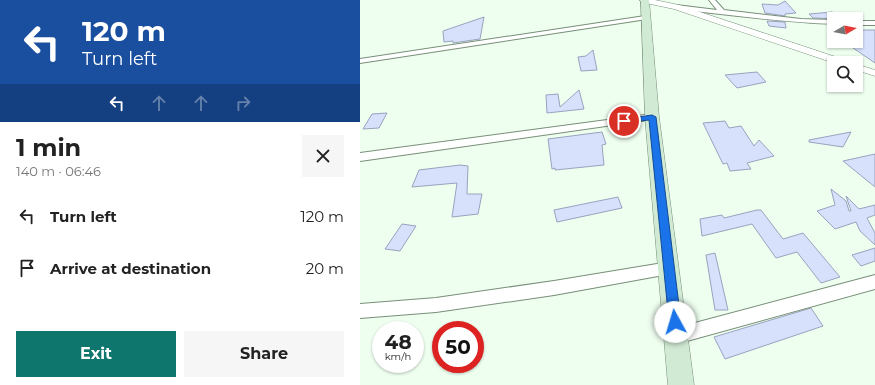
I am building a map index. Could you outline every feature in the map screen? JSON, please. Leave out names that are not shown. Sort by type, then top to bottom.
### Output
[{"type":"main road","points":[[645,0],[652,117],[682,385]]},
{"type":"street","points":[[645,0],[676,7],[723,13],[801,21],[827,22]]},
{"type":"street","points":[[712,0],[723,13]]},
{"type":"street","points":[[676,7],[827,57]]},
{"type":"street","points":[[360,61],[645,18]]},
{"type":"street","points":[[863,23],[875,23]]},
{"type":"street","points":[[863,69],[875,73]]},
{"type":"street","points":[[360,157],[652,117]]},
{"type":"street","points":[[360,311],[436,305],[554,288],[669,268]]},
{"type":"street","points":[[676,336],[875,282]]},
{"type":"building","points":[[785,1],[796,13],[785,14],[785,16],[765,13],[762,4],[778,5]]},
{"type":"building","points":[[827,12],[827,18],[813,18],[809,14]]},
{"type":"building","points":[[484,17],[480,39],[453,43],[453,41],[444,42],[443,31]]},
{"type":"building","points":[[767,21],[785,22],[786,28],[769,26]]},
{"type":"building","points":[[863,30],[875,30],[875,63],[853,48],[863,48]]},
{"type":"building","points":[[593,50],[597,70],[581,71],[578,57],[586,56]]},
{"type":"building","points":[[757,72],[766,82],[737,88],[725,75]]},
{"type":"building","points":[[579,90],[584,109],[547,113],[546,95],[558,94],[560,107]]},
{"type":"building","points":[[387,113],[379,128],[363,129],[372,114]]},
{"type":"building","points":[[725,121],[729,128],[741,126],[754,146],[759,140],[774,156],[747,163],[751,169],[730,171],[727,163],[723,164],[703,123]]},
{"type":"building","points":[[602,132],[606,144],[602,145],[604,165],[555,170],[555,168],[552,169],[548,139]]},
{"type":"building","points":[[851,132],[843,147],[809,142],[809,140]]},
{"type":"building","points":[[875,154],[875,187],[843,161]]},
{"type":"building","points":[[460,165],[468,166],[467,194],[482,194],[478,214],[452,217],[457,183],[412,187],[419,170]]},
{"type":"building","points":[[831,189],[846,201],[849,211],[851,211],[846,196],[859,209],[875,205],[875,215],[867,218],[875,233],[875,245],[860,231],[856,222],[835,229],[817,211],[835,205]]},
{"type":"building","points":[[618,197],[622,208],[557,222],[554,210]]},
{"type":"building","points":[[761,210],[783,239],[803,233],[840,277],[821,283],[797,252],[776,258],[752,224],[702,236],[700,219],[722,215],[724,218]]},
{"type":"building","points":[[402,224],[416,226],[400,251],[385,249]]},
{"type":"building","points":[[875,248],[875,261],[861,266],[852,255]]},
{"type":"building","points":[[715,253],[728,310],[715,310],[706,255]]},
{"type":"building","points":[[811,308],[823,326],[725,359],[714,337]]},
{"type":"route","points":[[624,121],[652,117],[675,322]]}]
